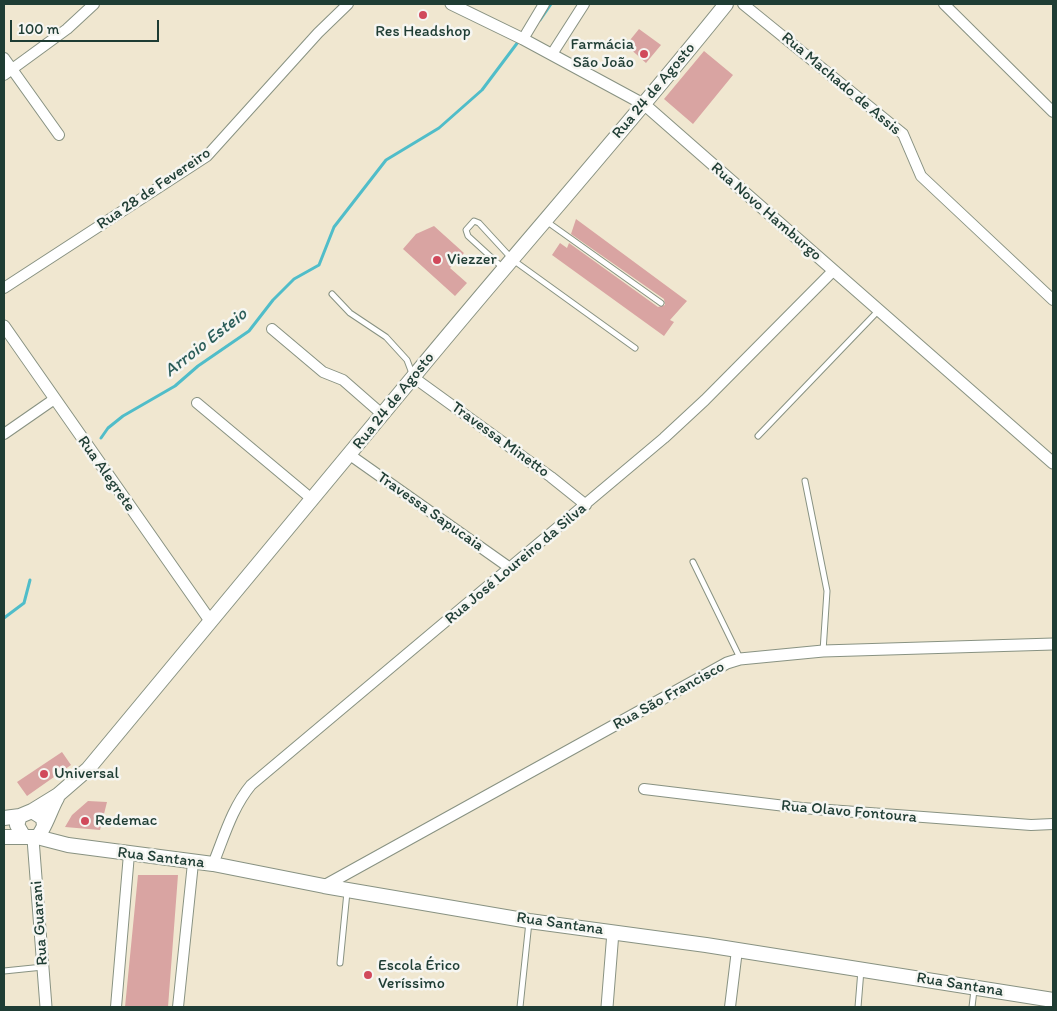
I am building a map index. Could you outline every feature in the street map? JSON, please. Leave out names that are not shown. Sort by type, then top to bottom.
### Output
[{"type":"main road","name":"Rua 24 de Agosto","points":[[4,818],[26,814],[58,795],[88,769],[313,500],[413,377],[645,105],[726,4]]},
{"type":"main road","name":"Rua 24 de Agosto","points":[[36,834],[58,795]]},
{"type":"main road","points":[[26,814],[42,818],[36,834],[16,825],[26,814]]},
{"type":"main road","name":"Rua Santana","points":[[36,834],[68,845],[192,863],[213,864],[324,886],[529,921],[861,969],[974,987],[1049,1002]]},
{"type":"main road","points":[[4,837],[36,834]]},
{"type":"street","points":[[8,72],[67,29],[94,4]]},
{"type":"street","name":"Rua 28 de Fevereiro","points":[[4,288],[207,156],[318,33],[348,4]]},
{"type":"street","name":"Rua Novo Hamburgo","points":[[451,4],[552,54],[645,105],[1053,463]]},
{"type":"street","points":[[523,39],[544,4]]},
{"type":"street","name":"Rua Machado de Assis","points":[[743,4],[904,134],[921,176],[1053,300]]},
{"type":"street","points":[[944,4],[1053,112]]},
{"type":"street","points":[[552,54],[581,5]]},
{"type":"street","points":[[4,58],[8,72],[59,135]]},
{"type":"street","name":"Rua José Loureiro da Silva","points":[[213,864],[233,812],[251,785],[586,505],[705,400],[833,271]]},
{"type":"street","name":"Rua Alegrete","points":[[4,326],[53,400],[210,622]]},
{"type":"street","points":[[272,329],[323,372],[343,380],[383,415]]},
{"type":"street","name":"Travessa Minetto","points":[[413,377],[551,477],[586,505]]},
{"type":"street","points":[[4,434],[53,400]]},
{"type":"street","points":[[197,403],[313,500]]},
{"type":"street","name":"Travessa Sapucaia","points":[[350,455],[510,568]]},
{"type":"street","name":"Rua São Francisco","points":[[324,886],[727,663],[740,659],[823,651],[1053,644]]},
{"type":"street","name":"Rua Olavo Fontoura","points":[[644,789],[802,808],[1005,824],[1053,824]]},
{"type":"street","name":"Rua Guarani","points":[[36,834],[46,1007]]},
{"type":"street","points":[[116,1007],[129,854]]},
{"type":"street","points":[[178,1007],[192,863]]},
{"type":"street","points":[[607,1007],[613,932]]},
{"type":"street","points":[[730,1007],[737,950]]},
{"type":"lane","points":[[545,220],[661,303]]},
{"type":"lane","points":[[509,264],[479,223],[470,223],[466,230],[468,236],[509,264],[635,348]]},
{"type":"lane","points":[[332,294],[350,313],[386,337],[407,360],[413,377]]},
{"type":"lane","points":[[758,436],[878,311]]},
{"type":"lane","points":[[805,481],[827,591],[823,651]]},
{"type":"lane","points":[[693,562],[740,659]]},
{"type":"lane","points":[[340,963],[347,890]]},
{"type":"lane","points":[[520,1007],[529,921]]},
{"type":"lane","points":[[4,971],[43,968]]},
{"type":"lane","points":[[858,1007],[861,969]]},
{"type":"lane","points":[[972,1007],[974,987]]},
{"type":"building","name":"Farmácia São João","points":[[639,29],[661,45],[646,63],[626,45]]},
{"type":"building","points":[[704,51],[733,75],[693,124],[664,99]]},
{"type":"building","points":[[576,219],[687,301],[670,320],[674,322],[664,336],[552,255],[560,243],[567,248],[569,243],[658,307],[665,305],[664,299],[571,234]]},
{"type":"building","name":"Viezzer","points":[[434,226],[464,253],[450,268],[467,283],[455,296],[403,249],[416,234]]},
{"type":"building","name":"Universal","points":[[62,752],[71,765],[27,796],[17,782]]},
{"type":"building","name":"Redemac","points":[[88,801],[107,802],[100,830],[65,827],[72,815]]},
{"type":"building","points":[[138,875],[178,875],[168,1007],[125,1007]]},
{"type":"waterway","name":"Arroio Esteio","points":[[540,20],[551,4]]},
{"type":"waterway","name":"Arroio Esteio","points":[[101,438],[108,428],[123,416],[175,386],[198,366],[249,331],[273,300],[294,279],[319,265],[334,227],[386,160],[439,128],[482,90],[518,42]]},
{"type":"waterway","name":"Arroio Esteio","points":[[4,618],[24,603],[30,580]]},
{"type":"place","name":"Res Headshop","points":[[423,15]]},
{"type":"place","name":"Farmácia São João","points":[[644,54]]},
{"type":"place","name":"Viezzer","points":[[437,260]]},
{"type":"place","name":"Universal","points":[[44,774]]},
{"type":"place","name":"Redemac","points":[[85,821]]},
{"type":"place","name":"Escola Érico Veríssimo","points":[[368,975]]}]
